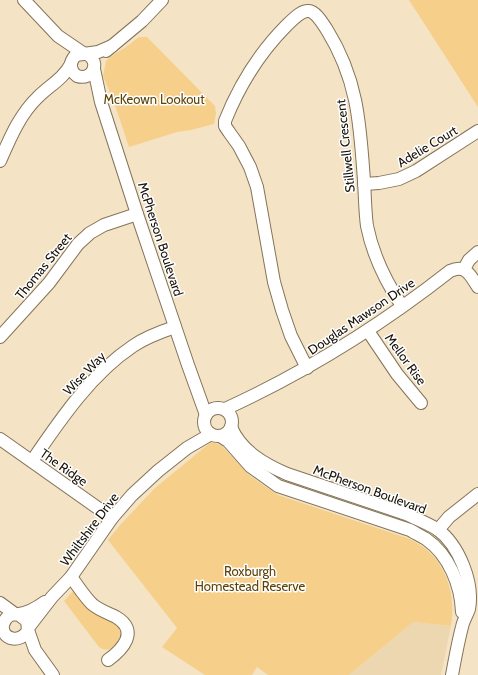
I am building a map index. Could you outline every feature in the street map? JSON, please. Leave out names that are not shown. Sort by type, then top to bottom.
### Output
[{"type":"street","points":[[24,0],[58,36],[92,59],[94,67]]},
{"type":"street","points":[[55,83],[68,77],[83,77],[90,74],[101,56],[142,22],[162,0]]},
{"type":"street","name":"Stillwell Crescent","points":[[307,368],[291,336],[274,282],[257,187],[250,167],[239,146],[228,132],[225,121],[242,85],[258,61],[278,35],[304,11],[311,11],[318,16],[345,65],[352,85],[358,112],[365,205],[372,247],[380,269],[402,306]]},
{"type":"street","points":[[58,36],[71,62],[72,71],[78,76]]},
{"type":"street","points":[[0,161],[13,131],[24,114],[38,97],[66,74],[76,55],[98,52],[112,46]]},
{"type":"street","name":"McPherson Boulevard","points":[[94,67],[102,102],[137,214],[211,428],[228,441],[250,466],[278,486],[410,530],[427,540],[441,553],[450,566],[470,609]]},
{"type":"street","name":"McPherson Boulevard","points":[[78,76],[94,89],[102,102]]},
{"type":"street","name":"Adelie Court","points":[[364,184],[380,183],[399,179],[416,171],[478,131]]},
{"type":"street","name":"Thomas Street","points":[[0,337],[49,283],[78,244],[90,232],[104,225],[137,214]]},
{"type":"street","points":[[478,252],[469,260],[464,269],[470,274],[478,287]]},
{"type":"street","name":"Douglas Mawson Drive","points":[[226,415],[238,410],[251,397],[307,368],[368,331],[450,271],[456,268],[464,269]]},
{"type":"street","name":"Wise Way","points":[[32,461],[71,406],[110,365],[133,346],[155,333],[175,327]]},
{"type":"street","name":"Mellor Rise","points":[[368,331],[398,374],[421,403]]},
{"type":"street","name":"McPherson Boulevard","points":[[196,384],[207,400],[226,415],[235,436],[243,446],[258,459],[287,474],[406,514],[438,530],[450,543],[460,557],[466,573],[469,589],[470,609],[462,625],[452,675]]},
{"type":"street","points":[[209,411],[226,415],[225,434],[211,428],[209,411]]},
{"type":"street","name":"Whiltshire Drive","points":[[28,629],[52,597],[71,578],[112,518],[132,495],[211,428]]},
{"type":"street","name":"The Ridge","points":[[0,439],[112,518]]},
{"type":"street","points":[[438,530],[449,517],[478,494]]},
{"type":"street","points":[[71,578],[92,604],[123,622],[126,628],[128,636],[126,643],[108,660]]},
{"type":"street","name":"Whiltshire Drive","points":[[17,614],[39,606],[52,597]]},
{"type":"street","points":[[0,603],[25,618],[35,650],[53,675]]},
{"type":"street","points":[[17,614],[8,617],[2,624],[6,634],[23,644],[41,660]]},
{"type":"street","points":[[0,643],[23,637],[28,629]]},
{"type":"shaded area","points":[[413,622],[451,626],[441,675],[349,675]]},
{"type":"green space","points":[[409,0],[478,0],[478,107]]},
{"type":"green space","name":"McKeown Lookout","points":[[139,37],[147,37],[215,106],[216,114],[214,124],[177,132],[129,147],[115,105],[103,76],[106,61]]},
{"type":"green space","name":"Roxburgh Homestead Reserve","points":[[211,442],[221,445],[250,476],[278,495],[410,539],[426,549],[440,565],[449,584],[452,605],[451,626],[413,622],[349,675],[268,675],[257,667],[252,675],[205,675],[162,647],[177,628],[108,540],[155,488]]},
{"type":"green space","points":[[74,590],[104,610],[118,625],[120,630],[119,640],[112,648],[104,649],[99,647],[64,601]]}]
